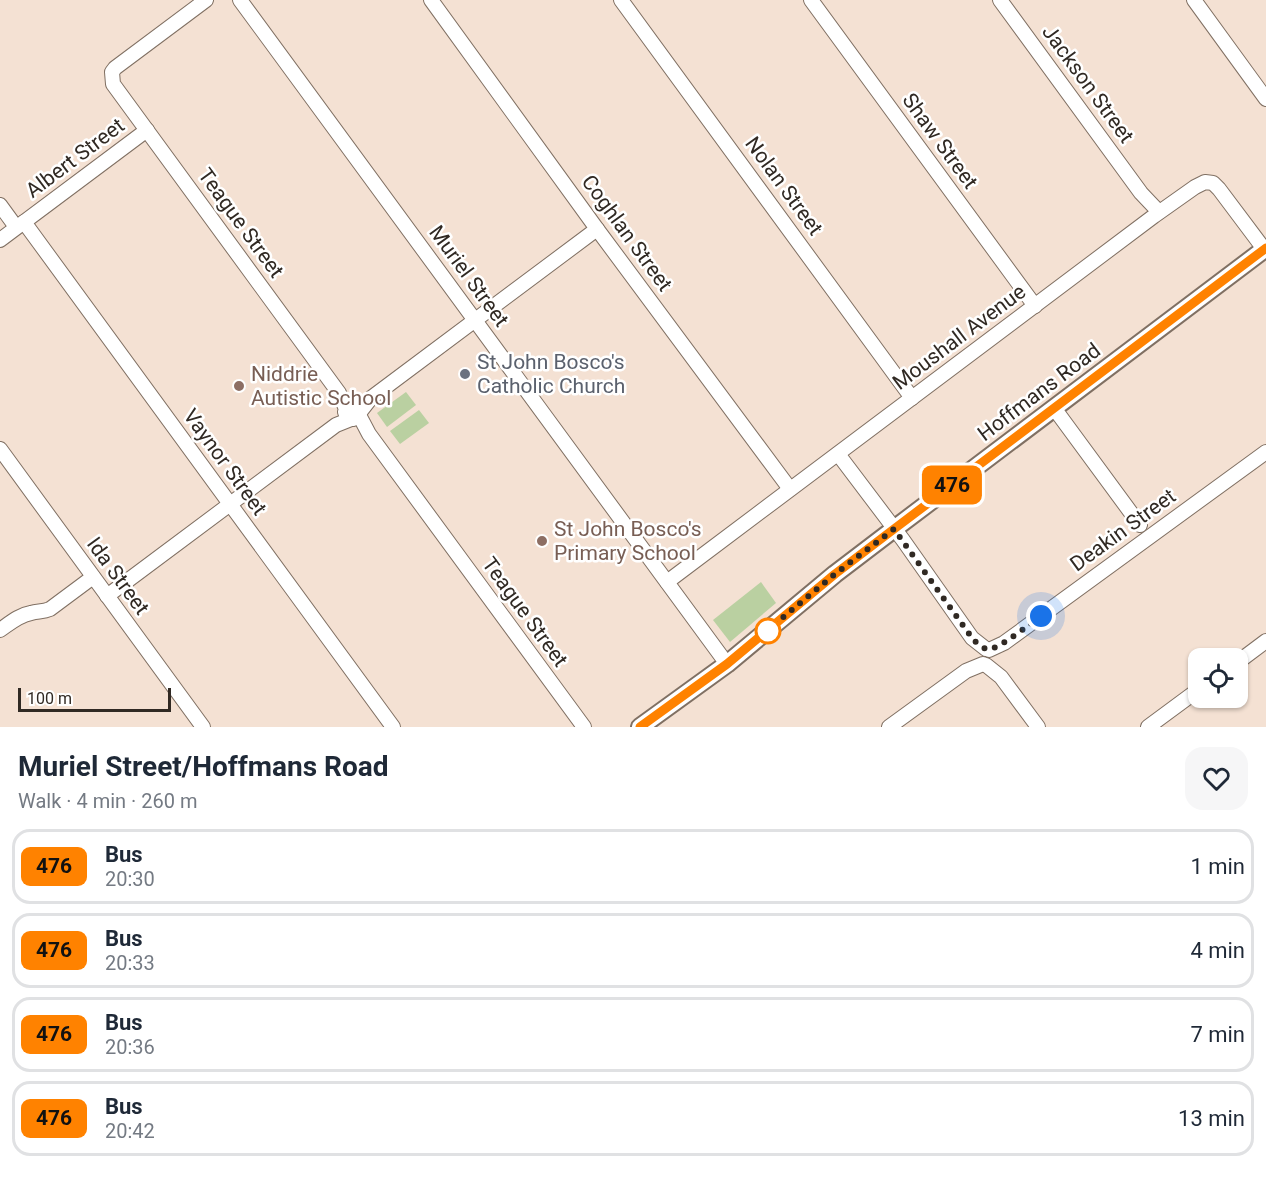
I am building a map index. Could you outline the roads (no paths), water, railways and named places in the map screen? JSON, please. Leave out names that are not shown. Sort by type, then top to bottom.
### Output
[{"type":"main road","name":"Hoffmans Road","points":[[640,727],[727,664],[835,574],[1265,248]]},
{"type":"street","name":"Teague Street","points":[[206,0],[115,68],[112,72],[113,84],[584,727]]},
{"type":"street","name":"Muriel Street","points":[[240,0],[727,664]]},
{"type":"street","name":"Coghlan Street","points":[[431,0],[790,489]]},
{"type":"street","name":"Nolan Street","points":[[621,0],[912,398]]},
{"type":"street","name":"Shaw Street","points":[[811,0],[1035,306]]},
{"type":"street","name":"Jackson Street","points":[[1000,0],[1157,214]]},
{"type":"street","points":[[1194,0],[1266,99]]},
{"type":"street","name":"Albert Street","points":[[0,240],[147,130]]},
{"type":"street","name":"Moushall Avenue","points":[[667,582],[1196,187],[1205,182],[1212,183],[1219,189],[1265,248]]},
{"type":"street","name":"Vaynor Street","points":[[0,205],[20,225],[230,504],[393,727]]},
{"type":"street","points":[[107,596],[597,229]]},
{"type":"street","points":[[1054,408],[1140,525]]},
{"type":"street","name":"Ida Street","points":[[0,449],[203,727]]},
{"type":"street","name":"Deakin Street","points":[[889,727],[1266,452]]},
{"type":"street","points":[[838,454],[1038,727]]},
{"type":"street","points":[[0,630],[19,616],[50,609],[93,578]]},
{"type":"street","points":[[1248,654],[1266,641]]},
{"type":"street","points":[[1148,727],[1188,697]]},
{"type":"place","name":"St John Bosco's Catholic Church","points":[[465,374]]},
{"type":"place","name":"Niddrie Autistic School","points":[[239,386]]},
{"type":"place","name":"St John Bosco's Primary School","points":[[542,541]]}]
